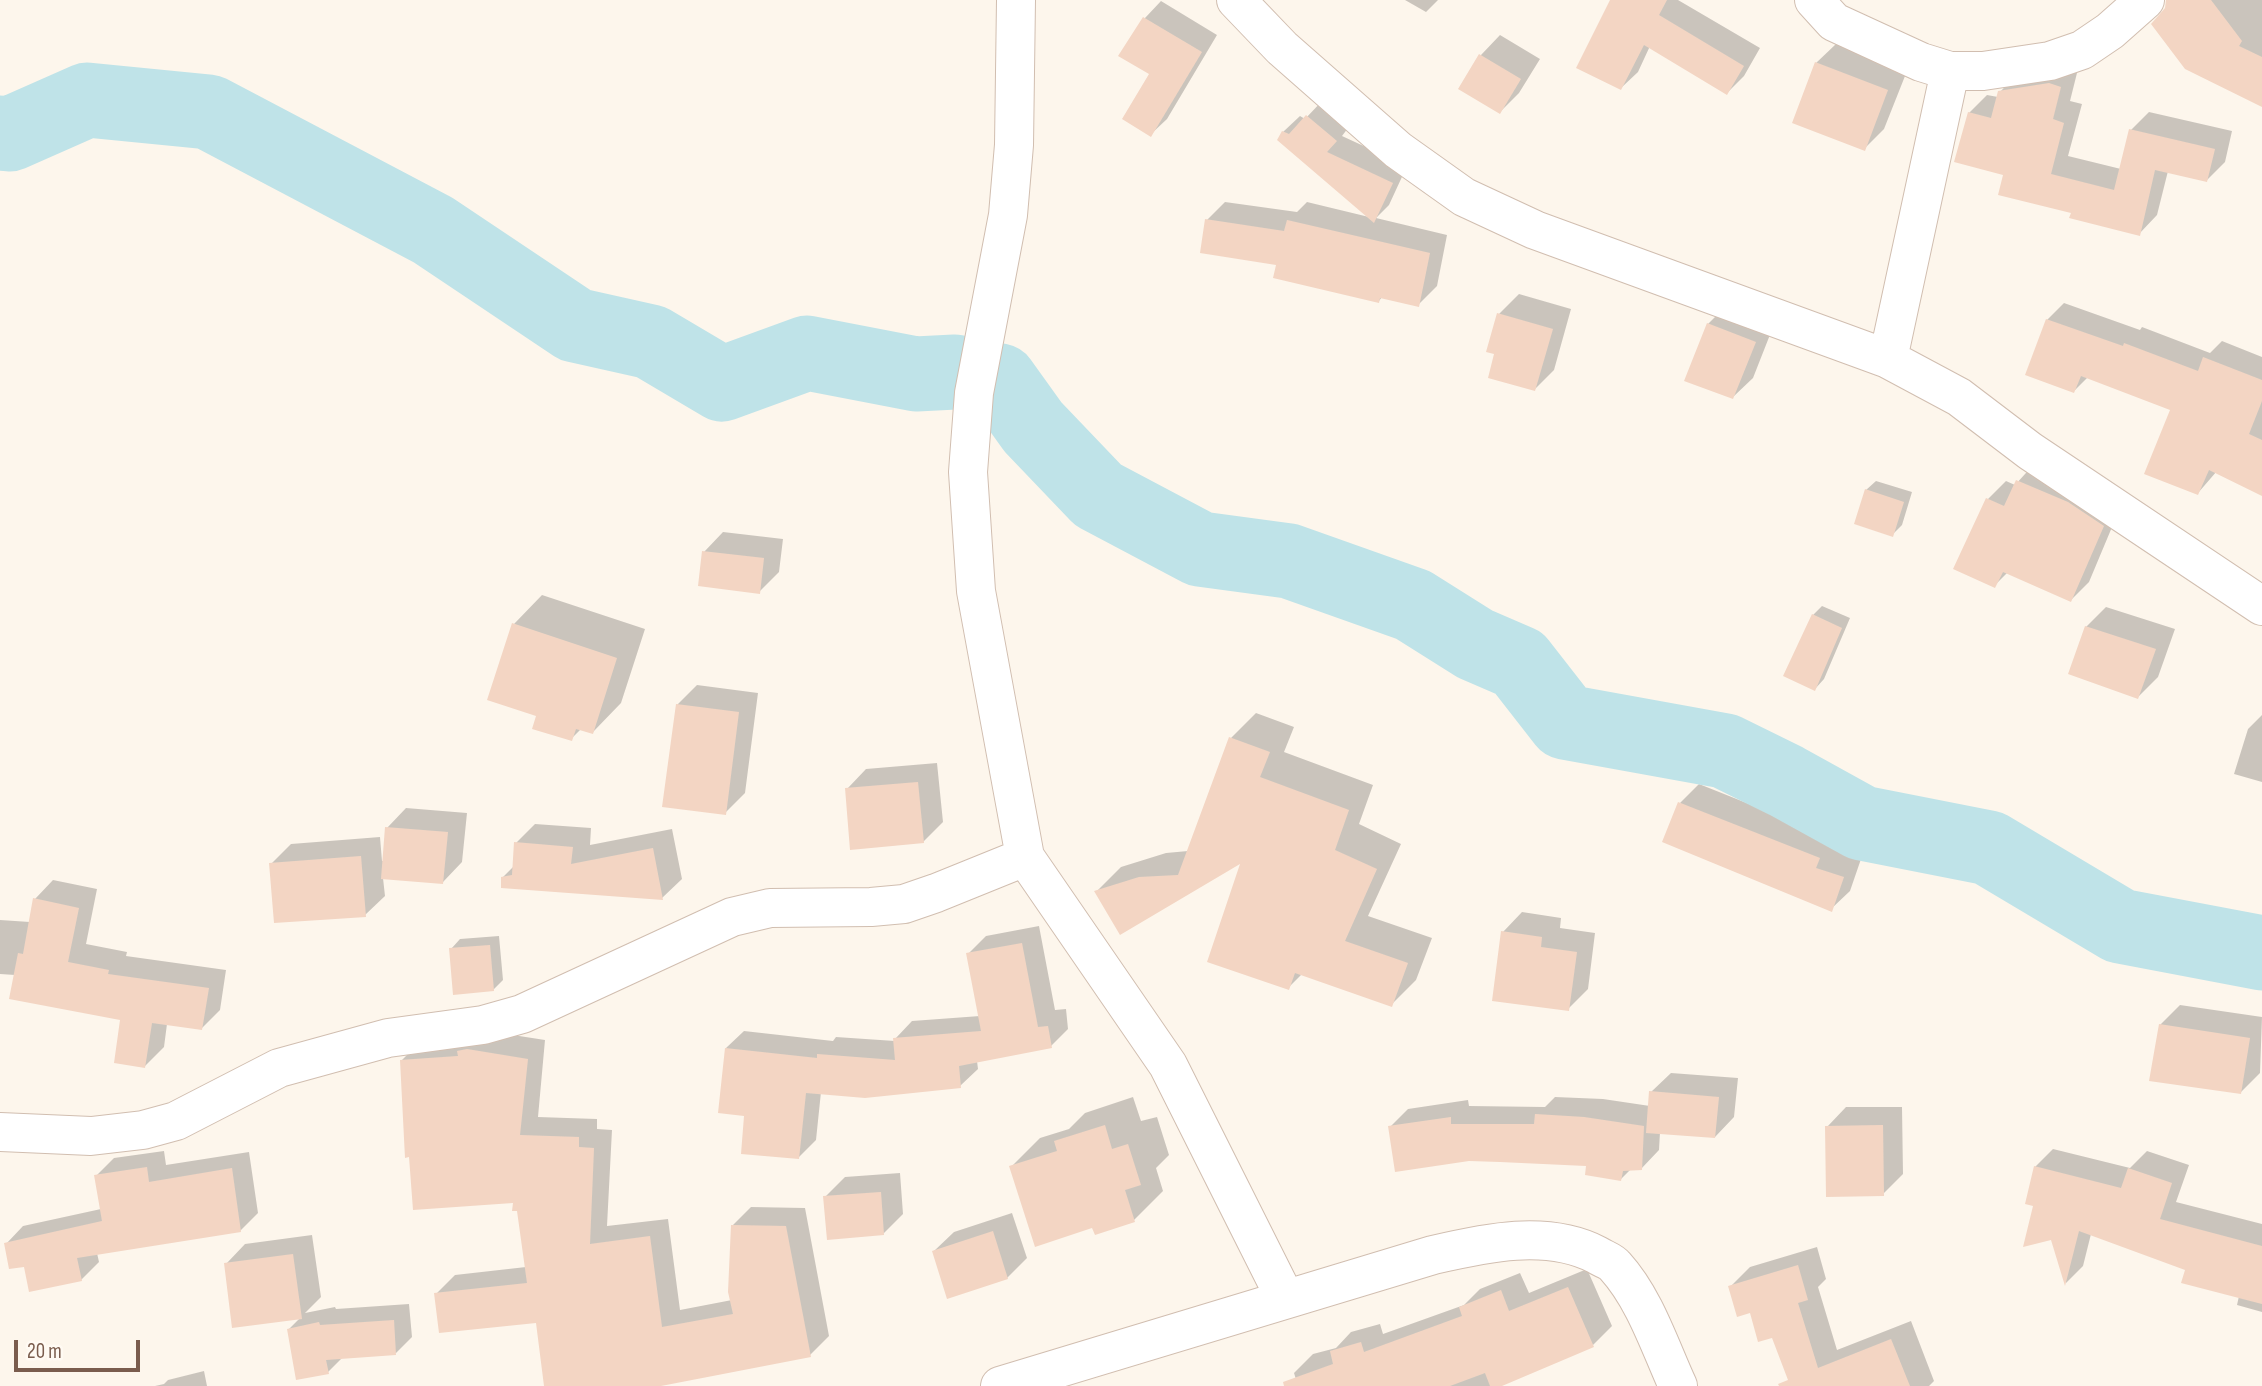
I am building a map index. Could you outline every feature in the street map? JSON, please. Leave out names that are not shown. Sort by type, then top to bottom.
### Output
[{"type":"street","points":[[1016,0],[1014,145],[1008,215],[974,393],[968,472],[976,591],[1025,857],[1168,1065],[1286,1298]]},
{"type":"street","points":[[1236,0],[1282,48],[1398,150],[1464,197],[1535,230],[1888,359],[1959,397],[2030,451],[2262,606]]},
{"type":"street","points":[[1814,0],[1834,22],[1921,62],[1950,71],[1983,71],[2050,61],[2082,50],[2110,31],[2144,0]]},
{"type":"street","points":[[1888,359],[1950,71]]},
{"type":"street","points":[[0,1132],[91,1136],[154,1127],[176,1121],[279,1068],[388,1038],[483,1025],[522,1014],[732,917],[770,908],[871,908],[904,904],[1025,857]]},
{"type":"street","points":[[1000,1386],[1433,1255],[1482,1244],[1532,1240],[1581,1247],[1614,1264],[1636,1296],[1678,1386]]},
{"type":"building","points":[[1610,0],[1667,0],[1659,15],[1744,66],[1727,95],[1644,45],[1621,90],[1576,68]]},
{"type":"building","points":[[2166,0],[2211,0],[2242,41],[2239,46],[2262,57],[2262,107],[2185,69],[2151,24],[2165,8]]},
{"type":"building","points":[[1143,17],[1202,52],[1151,137],[1122,119],[1149,74],[1118,56]]},
{"type":"building","points":[[1479,54],[1521,79],[1500,114],[1458,89]]},
{"type":"building","points":[[1815,62],[1888,90],[1865,151],[1792,123]]},
{"type":"building","points":[[2049,83],[2061,87],[2053,119],[2064,123],[2051,174],[2114,190],[2129,129],[2215,149],[2207,182],[2155,170],[2140,236],[2069,218],[2071,213],[1998,195],[2003,175],[1954,162],[1968,112],[1991,118],[1998,91]]},
{"type":"building","points":[[1306,115],[1337,141],[1327,152],[1393,183],[1374,223],[1277,140],[1282,131],[1289,134]]},
{"type":"building","points":[[1205,219],[1284,231],[1287,220],[1430,253],[1419,307],[1380,298],[1379,303],[1273,278],[1276,265],[1200,253]]},
{"type":"building","points":[[1497,313],[1553,329],[1535,391],[1488,378],[1494,354],[1486,352]]},
{"type":"building","points":[[2046,319],[2123,346],[2124,343],[2198,371],[2203,357],[2262,380],[2262,401],[2249,434],[2262,440],[2262,496],[2209,470],[2198,495],[2144,474],[2170,410],[2081,376],[2074,393],[2025,375]]},
{"type":"building","points":[[1707,323],[1756,342],[1733,399],[1684,381]]},
{"type":"building","points":[[2016,480],[2068,502],[2104,526],[2071,602],[2003,572],[1995,588],[1953,569],[1986,498],[2004,506]]},
{"type":"building","points":[[1865,489],[1904,502],[1893,537],[1854,524]]},
{"type":"building","points":[[702,551],[764,558],[760,594],[698,586]]},
{"type":"building","points":[[1812,614],[1842,628],[1815,691],[1783,676]]},
{"type":"building","points":[[512,623],[617,658],[593,734],[576,729],[572,741],[532,729],[536,716],[487,700]]},
{"type":"building","points":[[2085,626],[2156,649],[2138,699],[2068,674]]},
{"type":"building","points":[[676,704],[739,712],[726,815],[662,807]]},
{"type":"building","points":[[1229,737],[1270,752],[1260,777],[1349,810],[1335,850],[1377,869],[1345,941],[1408,963],[1392,1007],[1295,973],[1289,990],[1207,962],[1240,864],[1120,935],[1094,891],[1139,877],[1178,875]]},
{"type":"building","points":[[918,782],[924,843],[850,850],[845,788]]},
{"type":"building","points":[[1678,802],[1820,858],[1816,868],[1844,877],[1832,912],[1662,842]]},
{"type":"building","points":[[385,827],[448,832],[443,884],[381,879]]},
{"type":"building","points":[[514,842],[573,847],[571,864],[653,848],[663,900],[501,888],[501,877],[512,875]]},
{"type":"building","points":[[361,856],[366,917],[274,923],[269,863]]},
{"type":"building","points":[[33,898],[79,908],[68,962],[109,970],[108,974],[209,988],[202,1030],[152,1023],[145,1068],[114,1063],[120,1020],[9,999],[18,953],[23,954]]},
{"type":"building","points":[[1501,931],[1542,937],[1541,947],[1577,952],[1569,1011],[1492,1001]]},
{"type":"building","points":[[1022,943],[1038,1027],[1048,1026],[1052,1048],[959,1066],[961,1088],[865,1098],[806,1093],[799,1159],[741,1154],[744,1116],[718,1113],[725,1048],[817,1058],[817,1054],[895,1060],[893,1038],[981,1031],[966,953]]},
{"type":"building","points":[[490,945],[494,991],[453,995],[449,948]]},
{"type":"building","points":[[2159,1024],[2250,1038],[2241,1094],[2149,1081]]},
{"type":"building","points":[[467,1049],[528,1059],[520,1135],[579,1137],[579,1147],[594,1148],[590,1244],[650,1236],[662,1327],[733,1314],[728,1292],[731,1225],[786,1226],[811,1357],[661,1386],[544,1386],[536,1323],[439,1333],[434,1293],[527,1283],[517,1211],[512,1211],[513,1203],[413,1210],[409,1157],[405,1158],[400,1060],[458,1056],[457,1051]]},
{"type":"building","points":[[1649,1091],[1719,1097],[1715,1138],[1646,1133]]},
{"type":"building","points":[[1535,1114],[1584,1117],[1644,1126],[1642,1170],[1623,1171],[1621,1181],[1585,1175],[1586,1166],[1500,1162],[1469,1161],[1395,1172],[1388,1126],[1451,1117],[1451,1124],[1534,1124]]},
{"type":"building","points":[[1105,1125],[1112,1149],[1128,1144],[1141,1185],[1125,1190],[1135,1222],[1095,1235],[1092,1228],[1035,1247],[1009,1166],[1057,1151],[1054,1141]]},
{"type":"building","points":[[1883,1125],[1884,1196],[1826,1197],[1825,1126]]},
{"type":"building","points":[[2034,1166],[2121,1188],[2128,1168],[2172,1183],[2160,1219],[2262,1246],[2262,1304],[2181,1283],[2185,1270],[2079,1231],[2065,1286],[2051,1240],[2023,1247],[2033,1206],[2025,1204]]},
{"type":"building","points":[[147,1167],[149,1182],[232,1168],[241,1232],[77,1258],[82,1281],[29,1292],[24,1267],[9,1269],[4,1243],[102,1221],[94,1175]]},
{"type":"building","points":[[881,1192],[884,1235],[827,1240],[823,1196]]},
{"type":"building","points":[[993,1231],[1008,1279],[947,1299],[932,1251]]},
{"type":"building","points":[[293,1254],[302,1319],[232,1328],[224,1263]]},
{"type":"building","points":[[1798,1265],[1808,1300],[1798,1303],[1818,1368],[1891,1339],[1910,1386],[1779,1386],[1778,1384],[1788,1380],[1772,1338],[1758,1342],[1750,1313],[1737,1317],[1728,1286]]},
{"type":"building","points":[[1568,1287],[1594,1347],[1502,1386],[1490,1386],[1485,1373],[1450,1386],[1284,1386],[1283,1382],[1333,1364],[1330,1351],[1361,1342],[1364,1352],[1462,1316],[1459,1307],[1501,1290],[1509,1311]]},
{"type":"building","points":[[394,1320],[396,1355],[326,1360],[329,1374],[296,1380],[287,1329],[319,1322],[320,1325]]},
{"type":"waterway","points":[[0,133],[10,134],[87,100],[209,112],[433,230],[575,325],[651,342],[722,384],[807,353],[916,374],[955,372],[1000,381],[1033,427],[1098,495],[1200,549],[1289,561],[1413,605],[1475,644],[1519,663],[1565,722],[1725,751],[1862,823],[1989,848],[2120,926],[2262,953]]}]
